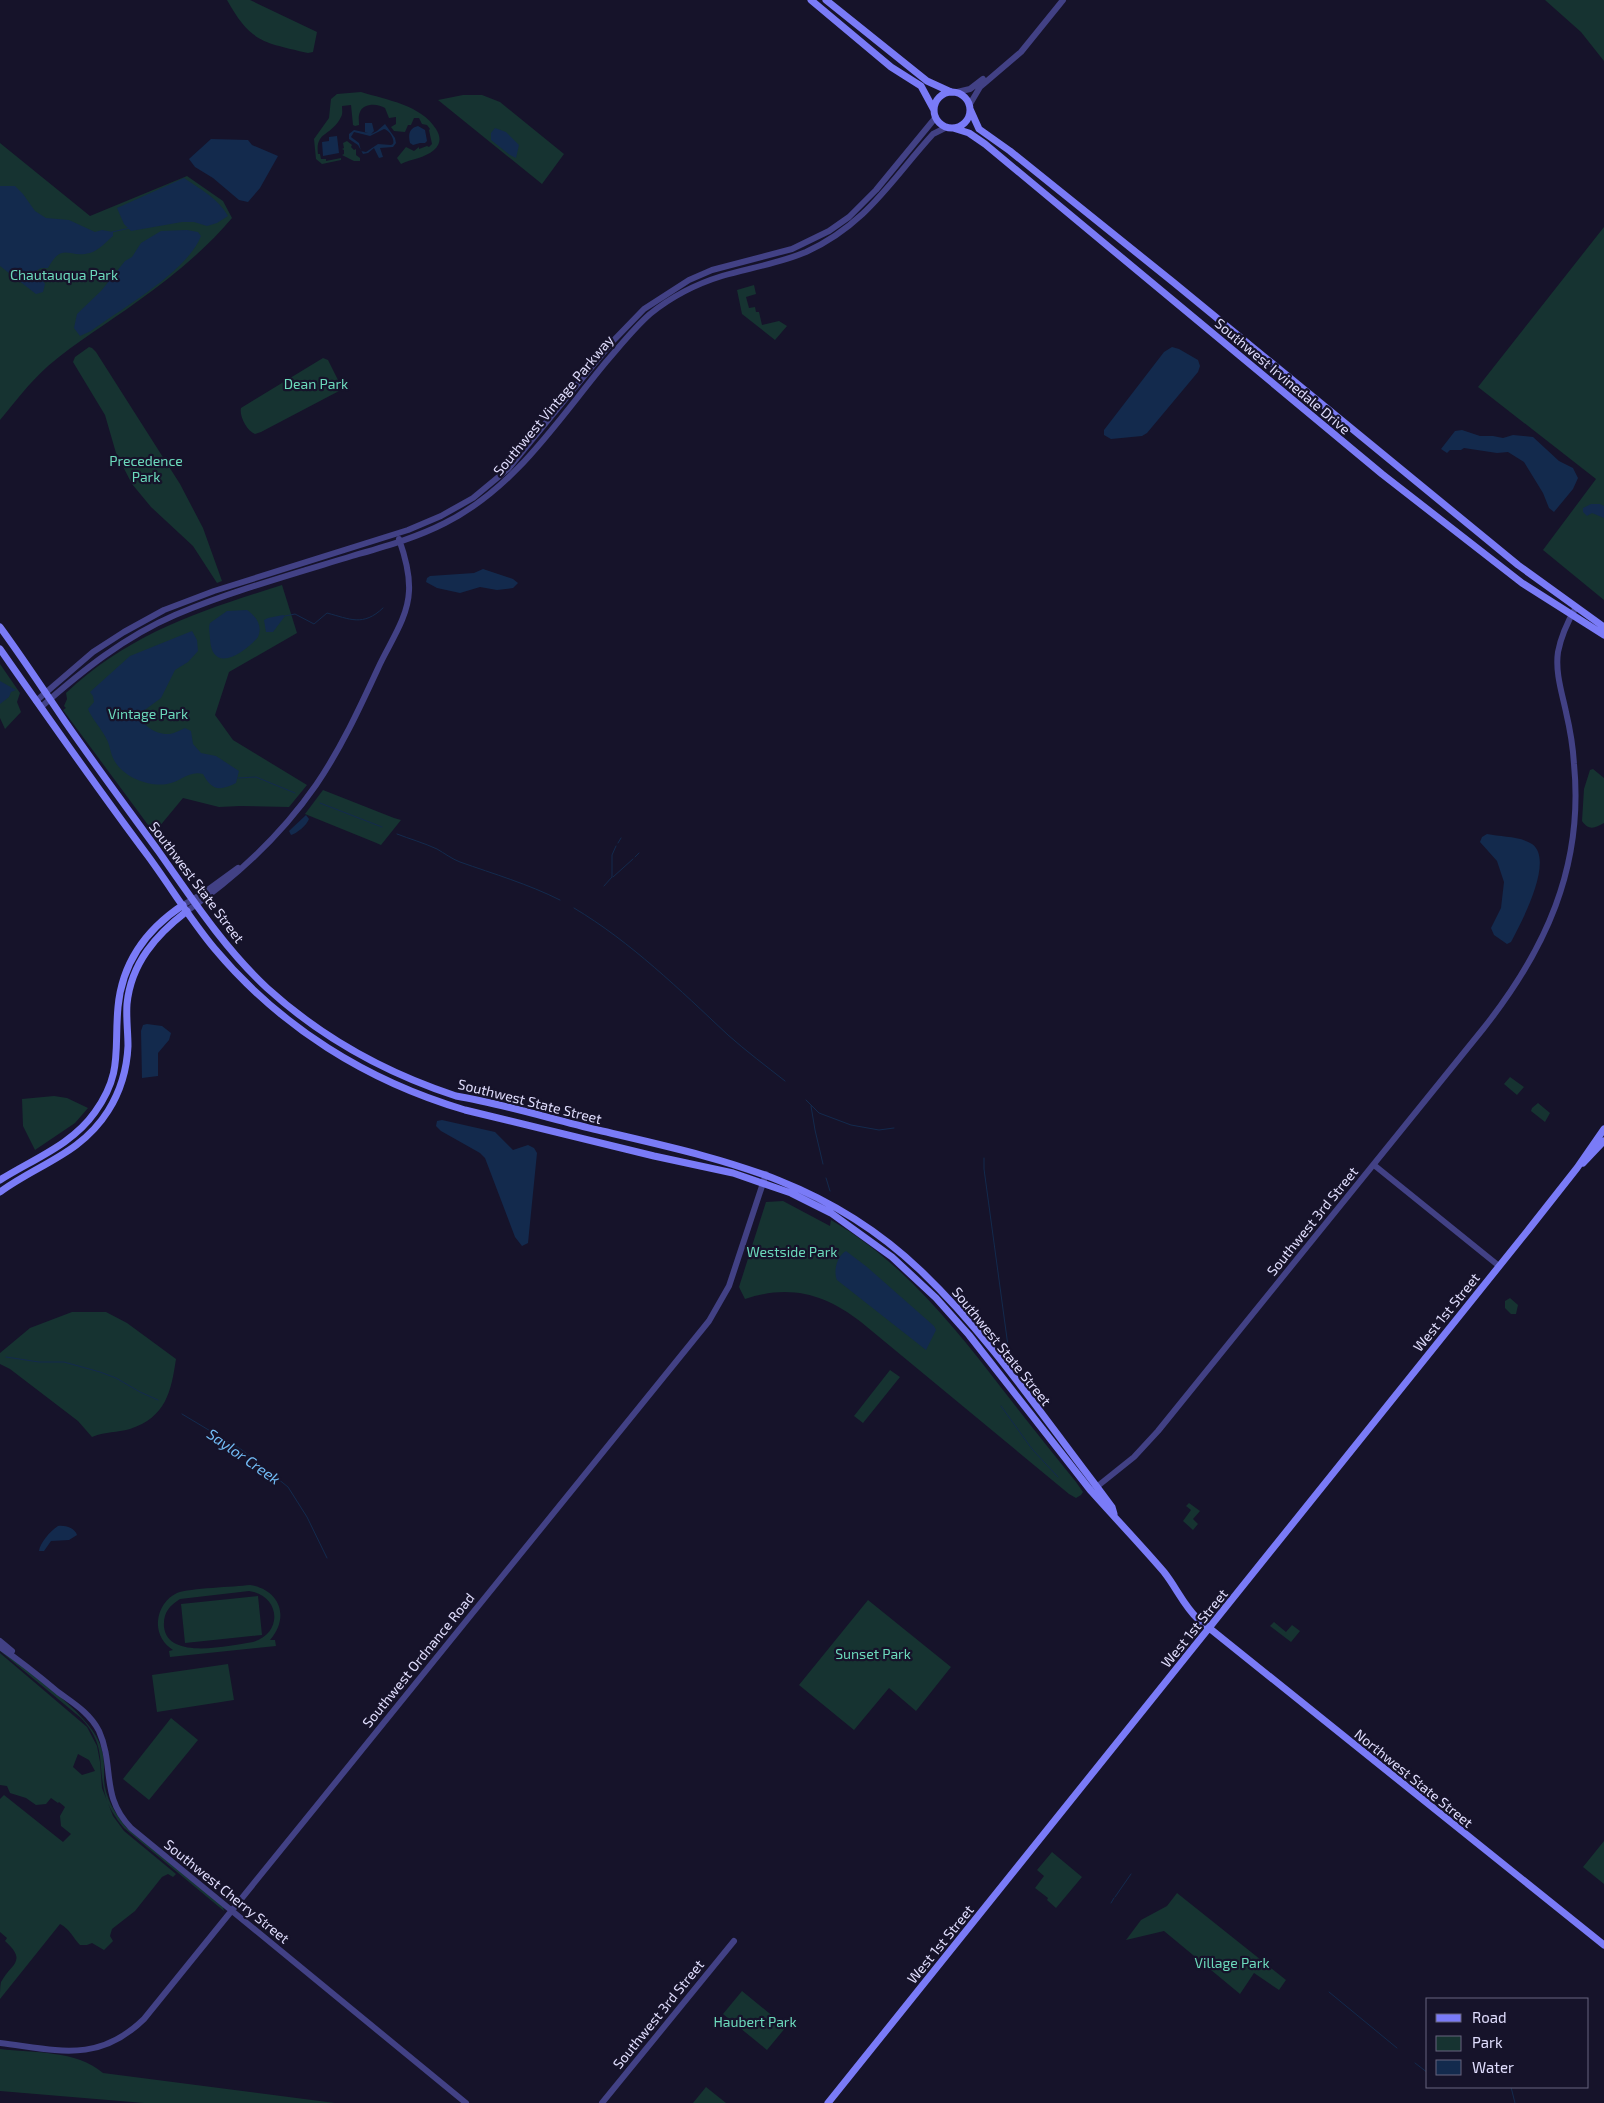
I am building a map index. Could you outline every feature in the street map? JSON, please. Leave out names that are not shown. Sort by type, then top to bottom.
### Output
[{"type":"main road","name":"Southwest Irvinedale Drive","points":[[811,0],[891,67],[921,86],[942,125],[973,136],[985,144],[1281,392],[1478,551],[1522,583],[1604,635]]},
{"type":"main road","name":"Southwest Irvinedale Drive","points":[[826,0],[927,81],[965,96],[979,129],[1010,151],[1202,305],[1518,565],[1604,627]]},
{"type":"main road","points":[[935,114],[935,105],[941,96],[954,92]]},
{"type":"main road","points":[[950,127],[966,122],[970,107]]},
{"type":"main road","name":"Southwest State Street","points":[[0,627],[195,901],[242,962],[272,992],[316,1027],[379,1066],[422,1084],[456,1096],[644,1141],[766,1174],[812,1194],[845,1212],[883,1238],[920,1270],[972,1325],[1112,1507],[1114,1515]]},
{"type":"main road","name":"Southwest State Street","points":[[0,649],[185,908],[231,967],[269,1004],[328,1049],[381,1078],[418,1095],[464,1110],[733,1173],[763,1182],[804,1199],[837,1217],[877,1245],[924,1286],[969,1335],[1090,1491],[1114,1515],[1172,1583],[1192,1613],[1209,1629]]},
{"type":"main road","points":[[0,1180],[66,1141],[85,1125],[96,1111],[106,1096],[116,1067],[118,1055],[118,1008],[128,967],[146,935],[156,925],[185,908]]},
{"type":"main road","points":[[0,1192],[66,1154],[84,1140],[109,1110],[117,1095],[124,1070],[128,1046],[127,1003],[137,969],[146,950],[156,937],[185,908]]},
{"type":"main road","name":"West 1st Street","points":[[828,2103],[1499,1266],[1577,1168],[1604,1129]]},
{"type":"main road","name":"West 1st Street","points":[[1577,1168],[1604,1141]]},
{"type":"main road","name":"Northwest State Street","points":[[1209,1629],[1604,1945]]},
{"type":"street","points":[[970,107],[980,87],[1021,52],[1063,0]]},
{"type":"street","points":[[954,92],[970,88],[1001,68]]},
{"type":"street","name":"Southwest Vintage Parkway","points":[[48,696],[83,659],[104,644],[160,612],[214,591],[397,533],[441,516],[473,498],[504,473],[612,342],[644,309],[689,280],[712,270],[792,249],[829,231],[849,217],[869,197],[935,114]]},
{"type":"street","name":"Southwest Vintage Parkway","points":[[39,704],[88,666],[131,637],[174,615],[300,572],[400,541],[444,524],[474,507],[510,478],[625,340],[648,316],[671,298],[720,276],[794,257],[836,236],[870,209],[933,134],[950,127]]},
{"type":"street","points":[[185,908],[227,882],[297,810],[317,784],[351,724],[403,618],[409,592],[408,569],[397,533]]},
{"type":"street","name":"Southwest 3rd Street","points":[[1090,1491],[1134,1457],[1158,1431],[1508,998],[1536,952],[1562,887],[1575,820],[1574,757],[1558,661],[1563,633],[1576,607]]},
{"type":"street","points":[[1374,1165],[1499,1266]]},
{"type":"street","name":"Southwest Ordnance Road","points":[[0,2043],[79,2051],[101,2047],[120,2039],[144,2019],[709,1321],[729,1286],[766,1174]]},
{"type":"street","name":"Southwest Cherry Street","points":[[0,1641],[24,1664]]},
{"type":"street","name":"Southwest Cherry Street","points":[[0,1647],[83,1711],[95,1724],[106,1752],[111,1793],[116,1807],[127,1823],[466,2103]]},
{"type":"street","name":"Southwest 3rd Street","points":[[602,2103],[734,1940]]},
{"type":"green space","points":[[227,0],[250,0],[317,32],[313,52],[308,53],[269,43],[251,33],[243,25]]},
{"type":"green space","points":[[1545,0],[1604,0],[1604,61],[1581,32]]},
{"type":"green space","points":[[361,92],[392,101],[422,114],[438,132],[440,140],[436,148],[426,155],[401,164],[397,158],[406,147],[414,151],[419,147],[419,149],[429,147],[432,144],[430,129],[427,125],[422,124],[419,118],[414,118],[405,132],[394,131],[391,127],[396,124],[396,117],[389,118],[385,108],[382,106],[367,105],[359,115],[359,125],[355,126],[353,125],[351,105],[342,106],[341,117],[333,128],[321,137],[318,147],[318,154],[320,154],[321,159],[326,159],[326,161],[341,158],[341,160],[322,164],[316,159],[314,139],[329,118],[331,99],[337,94]]},
{"type":"green space","points":[[463,95],[482,95],[500,102],[564,154],[542,184],[438,100]]},
{"type":"green space","points":[[347,141],[354,150],[356,149],[356,155],[360,158],[360,161],[354,161],[342,155],[344,154],[342,149],[344,148],[343,143]]},
{"type":"green space","name":"Chautauqua Park","points":[[0,143],[90,216],[187,176],[223,201],[232,218],[200,252],[176,272],[48,366],[29,385],[0,420]]},
{"type":"green space","points":[[1604,227],[1604,600],[1543,550],[1596,479],[1478,387]]},
{"type":"green space","points":[[754,285],[756,294],[746,297],[749,308],[755,307],[756,312],[759,312],[762,325],[779,321],[787,326],[775,340],[742,314],[737,290]]},
{"type":"green space","name":"Precedence Park","points":[[89,347],[96,352],[180,484],[203,528],[222,581],[217,583],[193,546],[151,507],[132,484],[116,453],[105,415],[73,362],[75,357]]},
{"type":"green space","name":"Dean Park","points":[[323,358],[328,360],[340,384],[339,391],[261,432],[255,434],[249,430],[242,419],[241,408]]},
{"type":"green space","name":"Vintage Park","points":[[282,585],[297,633],[229,672],[215,715],[233,740],[307,785],[289,807],[219,807],[183,798],[154,833],[63,710],[66,708],[64,706],[67,699],[66,693],[115,654],[167,626],[223,604]]},
{"type":"green space","points":[[0,664],[20,693],[17,702],[21,712],[5,729],[0,718]]},
{"type":"green space","points":[[1593,769],[1604,778],[1604,823],[1592,828],[1582,821],[1584,789],[1590,770]]},
{"type":"green space","points":[[323,790],[401,820],[381,845],[305,814]]},
{"type":"green space","points":[[1510,1077],[1524,1087],[1517,1095],[1504,1084]]},
{"type":"green space","points":[[54,1096],[67,1098],[88,1108],[75,1123],[35,1150],[23,1126],[22,1099]]},
{"type":"green space","points":[[1538,1103],[1550,1113],[1545,1122],[1531,1111]]},
{"type":"green space","name":"Westside Park","points":[[783,1201],[830,1226],[831,1220],[857,1236],[904,1275],[965,1342],[1076,1482],[1083,1492],[1081,1495],[1076,1498],[1069,1494],[848,1312],[820,1298],[792,1292],[777,1292],[745,1299],[739,1287],[766,1202]]},
{"type":"green space","points":[[1510,1298],[1518,1305],[1516,1314],[1511,1314],[1505,1308],[1505,1301]]},
{"type":"green space","points":[[72,1312],[106,1312],[127,1323],[176,1359],[172,1382],[165,1402],[152,1418],[130,1429],[92,1437],[78,1421],[10,1369],[0,1364],[0,1353],[30,1328]]},
{"type":"green space","points":[[890,1370],[900,1377],[863,1423],[854,1416]]},
{"type":"green space","points":[[1189,1503],[1200,1511],[1193,1519],[1198,1524],[1193,1530],[1183,1521],[1191,1510],[1186,1506]]},
{"type":"green space","points":[[250,1585],[269,1592],[279,1606],[280,1622],[270,1640],[275,1640],[276,1646],[170,1657],[169,1651],[173,1650],[161,1638],[158,1625],[162,1608],[166,1601],[183,1591]],"holes":[[[249,1591],[267,1599],[272,1607],[274,1623],[270,1631],[253,1642],[216,1648],[202,1648],[176,1644],[168,1638],[164,1627],[166,1614],[170,1607],[180,1599]]]},
{"type":"green space","points":[[258,1596],[262,1635],[185,1643],[181,1604]]},
{"type":"green space","name":"Sunset Park","points":[[868,1600],[951,1667],[916,1711],[889,1688],[854,1730],[799,1685]]},
{"type":"green space","points":[[1274,1622],[1286,1632],[1292,1625],[1300,1631],[1291,1642],[1270,1626]]},
{"type":"green space","points":[[0,1649],[70,1705],[92,1730],[102,1752],[108,1799],[126,1827],[223,1907],[224,1911],[124,1828],[112,1812],[106,1799],[100,1754],[95,1737],[89,1728],[81,1718],[0,1651]]},
{"type":"green space","points":[[0,1653],[87,1727],[97,1746],[102,1788],[113,1816],[124,1831],[176,1874],[173,1877],[168,1874],[162,1877],[135,1911],[112,1929],[110,1936],[113,1941],[104,1950],[92,1943],[80,1945],[69,1931],[60,1924],[0,1999],[1,1982],[16,1958],[12,1948],[5,1941],[7,1938],[0,1932],[0,1799],[4,1795],[63,1842],[71,1834],[61,1826],[60,1816],[65,1807],[59,1802],[51,1798],[46,1804],[36,1805],[26,1798],[10,1793],[7,1786],[0,1785]],"holes":[[[78,1754],[89,1760],[95,1771],[82,1775],[73,1767]]]},
{"type":"green space","points":[[228,1664],[234,1700],[157,1712],[152,1675]]},
{"type":"green space","points":[[171,1718],[198,1740],[149,1800],[123,1779]]},
{"type":"green space","points":[[1604,1841],[1604,1884],[1583,1867]]},
{"type":"green space","points":[[1052,1852],[1082,1877],[1056,1908],[1047,1900],[1048,1898],[1035,1888],[1044,1876],[1037,1870]]},
{"type":"green space","name":"Village Park","points":[[1177,1893],[1286,1980],[1279,1990],[1254,1973],[1240,1994],[1164,1931],[1126,1940],[1141,1920],[1167,1906]]},
{"type":"green space","name":"Haubert Park","points":[[742,1991],[786,2027],[767,2050],[723,2014]]},
{"type":"green space","points":[[0,2049],[68,2056],[80,2060],[103,2073],[335,2103],[144,2103],[0,2091]]},
{"type":"green space","points":[[706,2087],[726,2103],[693,2103]]},
{"type":"water","points":[[365,123],[372,123],[374,131],[371,134],[385,124],[395,138],[396,143],[393,147],[380,148],[383,157],[379,158],[374,148],[368,153],[363,154],[361,151],[366,152],[378,144],[393,144],[391,135],[384,129],[370,136],[354,132],[351,137],[359,143],[361,150],[358,145],[349,139],[349,134],[354,130],[368,133],[365,132]]},
{"type":"water","points":[[418,126],[425,130],[427,141],[413,145],[410,143],[410,132]]},
{"type":"water","points":[[495,128],[506,132],[519,145],[516,158],[491,140],[491,133]]},
{"type":"water","points":[[337,136],[339,153],[323,156],[322,142],[329,141],[329,137]]},
{"type":"water","points":[[211,139],[248,140],[252,145],[278,156],[260,188],[248,202],[239,200],[213,178],[195,167],[189,159]]},
{"type":"water","points":[[184,178],[214,199],[228,216],[217,223],[207,226],[194,222],[182,222],[131,231],[124,224],[117,208]]},
{"type":"water","points":[[0,186],[15,186],[35,211],[46,218],[69,220],[95,232],[102,230],[113,232],[113,236],[93,252],[82,254],[62,253],[53,260],[48,268],[41,268],[36,271],[45,284],[43,292],[36,294],[0,266]]},
{"type":"water","points":[[187,230],[198,232],[201,236],[194,249],[182,263],[136,300],[91,331],[80,336],[74,328],[77,314],[101,291],[125,261],[132,257],[141,243],[161,231]]},
{"type":"water","points":[[1172,347],[1198,360],[1200,366],[1198,372],[1147,433],[1142,436],[1111,439],[1104,435],[1104,430],[1164,352]]},
{"type":"water","points":[[1462,430],[1480,436],[1503,438],[1513,435],[1533,437],[1559,461],[1573,468],[1578,478],[1573,489],[1554,512],[1549,508],[1543,493],[1524,462],[1508,452],[1497,453],[1464,448],[1461,450],[1450,450],[1447,453],[1441,449],[1455,431]]},
{"type":"water","points":[[1591,504],[1604,506],[1604,518],[1592,513],[1587,516],[1583,512],[1583,508]]},
{"type":"water","points":[[483,569],[513,579],[518,583],[513,588],[497,590],[480,587],[460,593],[437,588],[426,582],[430,576],[474,573]]},
{"type":"water","points":[[247,610],[258,622],[260,629],[258,637],[245,649],[230,658],[217,656],[212,650],[209,631],[210,623],[227,611]]},
{"type":"water","points":[[285,616],[273,632],[266,632],[264,620]]},
{"type":"water","points":[[192,631],[197,640],[198,651],[188,662],[175,670],[161,698],[142,712],[142,717],[150,729],[160,733],[170,734],[185,728],[191,731],[193,744],[201,753],[216,756],[239,771],[236,783],[221,788],[213,786],[206,780],[203,774],[198,773],[172,783],[160,785],[137,780],[130,776],[114,760],[107,740],[88,709],[94,702],[90,692],[130,656]]},
{"type":"water","points":[[0,681],[16,690],[11,692],[9,697],[0,704]]},
{"type":"water","points":[[306,815],[309,819],[306,824],[291,835],[289,831]]},
{"type":"water","points":[[1487,834],[1527,841],[1538,852],[1540,863],[1534,892],[1528,907],[1511,942],[1507,944],[1494,935],[1491,928],[1501,908],[1504,882],[1497,861],[1480,842],[1482,837]]},
{"type":"water","points":[[143,1025],[162,1026],[171,1033],[169,1040],[158,1053],[158,1076],[142,1078],[141,1031]]},
{"type":"water","points":[[442,1120],[495,1132],[513,1150],[528,1145],[534,1148],[537,1153],[528,1243],[522,1246],[515,1237],[485,1158],[480,1153],[441,1131],[436,1126],[437,1121]]},
{"type":"water","points":[[846,1251],[934,1326],[936,1330],[926,1350],[837,1280],[835,1272],[837,1264],[840,1256]]},
{"type":"water","points":[[58,1526],[74,1530],[77,1535],[69,1540],[51,1541],[44,1551],[39,1551],[46,1537]]},
{"type":"waterway","points":[[112,232],[130,228]]},
{"type":"waterway","points":[[285,616],[295,614],[314,624],[327,613],[363,620],[376,614],[383,608]]},
{"type":"waterway","points":[[238,778],[256,777],[295,793]]},
{"type":"waterway","points":[[320,803],[382,827]]},
{"type":"waterway","points":[[397,834],[437,849],[460,862],[523,884],[560,900]]},
{"type":"waterway","points":[[618,843],[621,838]]},
{"type":"waterway","points":[[604,886],[612,877],[612,855],[616,846]]},
{"type":"waterway","points":[[635,857],[639,853]]},
{"type":"waterway","points":[[613,877],[633,859]]},
{"type":"waterway","points":[[574,908],[635,951],[735,1041],[785,1081]]},
{"type":"waterway","points":[[806,1100],[819,1113],[851,1125],[879,1130],[894,1128]]},
{"type":"waterway","points":[[811,1106],[823,1164]]},
{"type":"waterway","points":[[984,1158],[1008,1346]]},
{"type":"waterway","points":[[826,1178],[830,1191]]},
{"type":"waterway","name":"Saylor Creek","points":[[6,1357],[39,1362],[64,1362],[100,1372],[116,1378],[158,1400]]},
{"type":"waterway","points":[[1001,1406],[1032,1449],[1058,1477]]},
{"type":"waterway","name":"Saylor Creek","points":[[182,1414],[242,1450],[288,1487],[307,1517],[327,1558]]},
{"type":"waterway","points":[[1115,1897],[1131,1874]]},
{"type":"waterway","points":[[1111,1903],[1114,1898]]},
{"type":"waterway","points":[[1329,1992],[1397,2048]]},
{"type":"waterway","points":[[1415,2063],[1426,2071]]},
{"type":"waterway","points":[[1511,2088],[1515,2103]]}]
